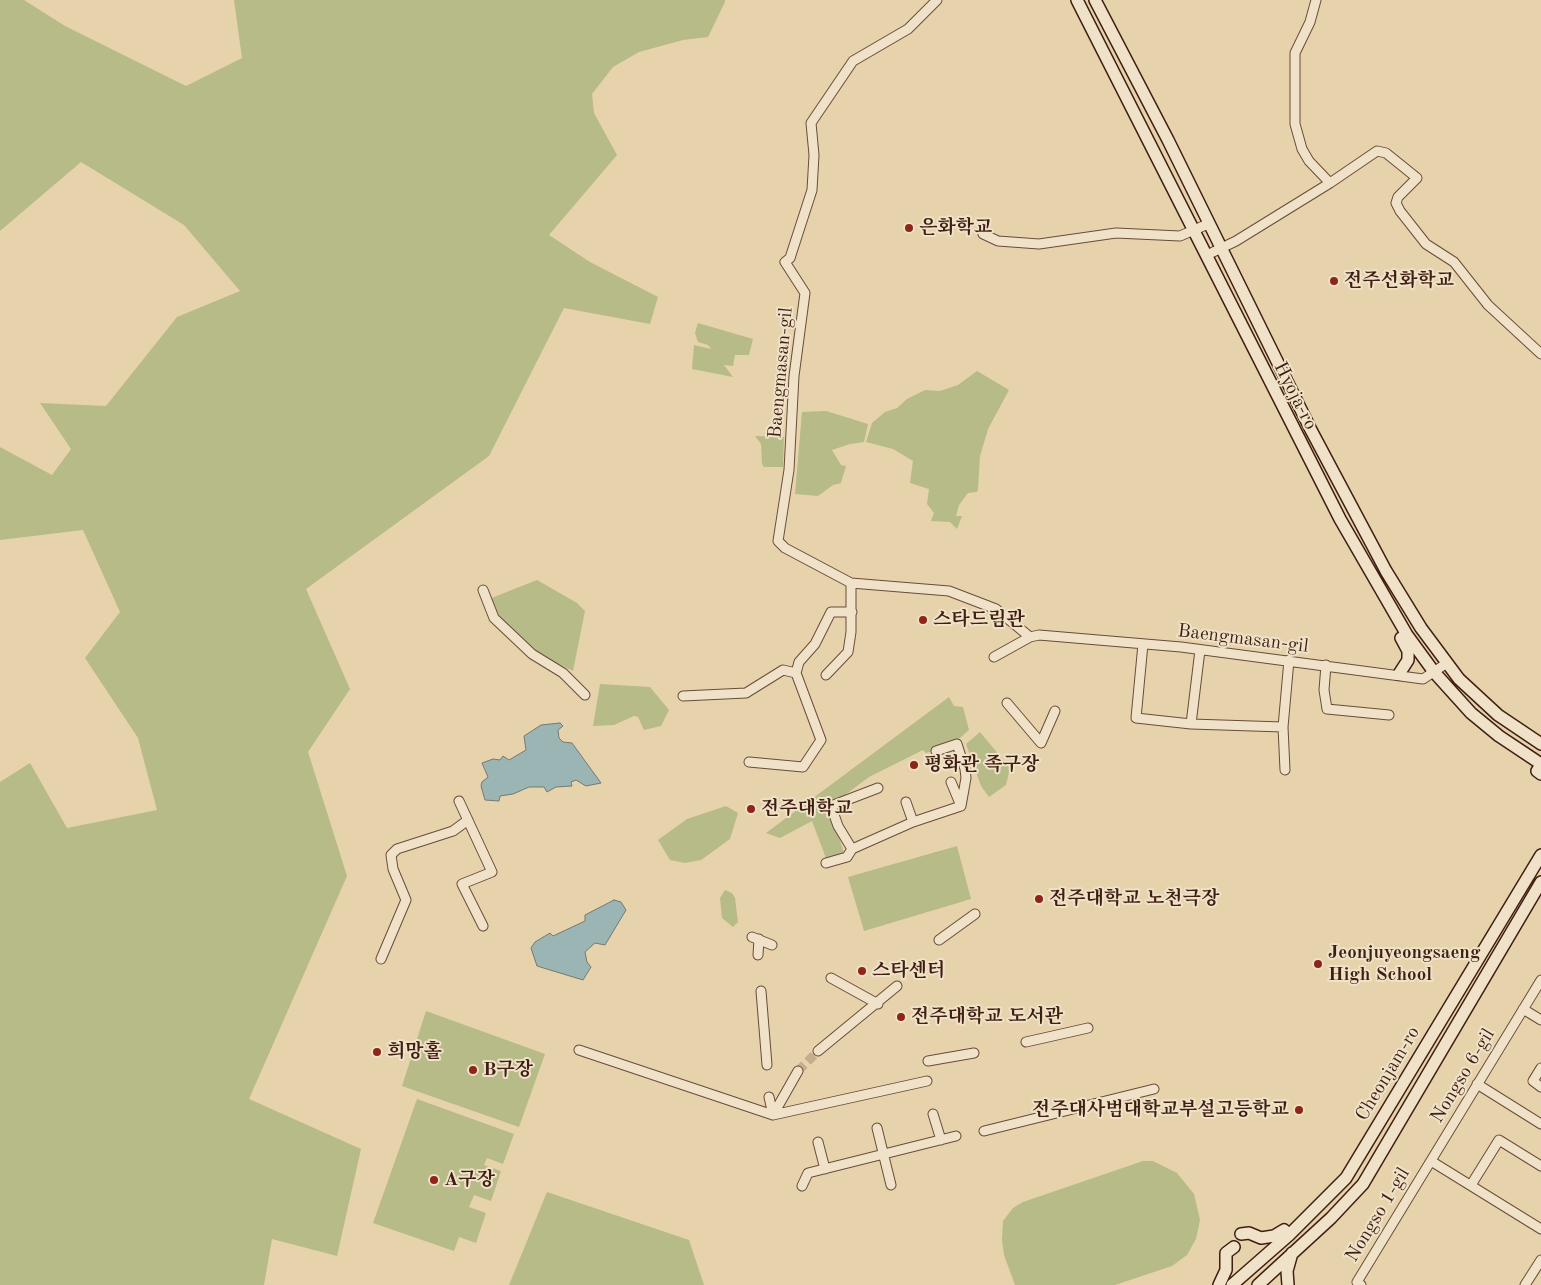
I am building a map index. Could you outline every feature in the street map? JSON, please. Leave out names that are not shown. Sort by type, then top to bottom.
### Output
[{"type":"main road","name":"Hyoja-ro","points":[[1077,0],[1207,255],[1259,363],[1340,519],[1407,635],[1434,672],[1471,713],[1499,736],[1541,764]]},
{"type":"main road","name":"Hyoja-ro","points":[[1095,0],[1168,140],[1311,430],[1386,571],[1421,628],[1459,679],[1498,715],[1541,744]]},
{"type":"main road","points":[[1398,674],[1408,660],[1408,651],[1402,638],[1407,635]]},
{"type":"main road","points":[[1541,764],[1537,771],[1541,774]]},
{"type":"main road","name":"Cheonjam-ro","points":[[1232,1285],[1290,1235],[1346,1178],[1541,855]]},
{"type":"main road","name":"Cheonjam-ro","points":[[1263,1283],[1292,1253],[1332,1218],[1363,1184],[1541,882]]},
{"type":"main road","points":[[1241,1234],[1249,1233],[1261,1238],[1274,1236],[1284,1230],[1290,1235]]},
{"type":"main road","points":[[1219,1285],[1226,1270],[1226,1253],[1234,1247]]},
{"type":"main road","points":[[1288,1285],[1287,1271],[1292,1253]]},
{"type":"main road","points":[[1252,1267],[1263,1283]]},
{"type":"street","name":"Baengmasan-gil","points":[[937,0],[908,29],[853,61],[811,123],[814,155],[812,190],[790,258],[785,262],[805,293],[794,376],[789,470],[778,541],[785,548],[851,583],[949,591],[996,609],[1030,636],[1039,635],[1200,650],[1398,674],[1423,679],[1447,663]]},
{"type":"street","points":[[1316,0],[1310,22],[1295,53],[1294,124],[1302,149],[1309,162],[1330,183]]},
{"type":"street","points":[[1207,255],[1221,249],[1330,183],[1377,151],[1386,153],[1406,166],[1417,178],[1398,197],[1396,203],[1400,211],[1426,244],[1454,262],[1488,305],[1541,354]]},
{"type":"street","points":[[983,234],[998,241],[1039,244],[1116,233],[1180,236],[1208,224]]},
{"type":"street","points":[[826,675],[848,652],[852,612],[851,583]]},
{"type":"street","points":[[483,590],[494,618],[532,654],[562,673],[584,696]]},
{"type":"street","points":[[749,762],[803,767],[821,740],[796,673],[800,662],[815,644],[831,612],[852,612]]},
{"type":"street","points":[[994,657],[1030,636]]},
{"type":"street","points":[[1143,644],[1136,718],[1191,724],[1283,727]]},
{"type":"street","points":[[1191,724],[1200,650]]},
{"type":"street","points":[[1285,770],[1283,727],[1288,660]]},
{"type":"street","points":[[1326,665],[1324,690],[1328,709],[1389,715]]},
{"type":"street","points":[[683,696],[746,693],[783,670],[796,673]]},
{"type":"street","points":[[1006,703],[1041,743],[1055,711]]},
{"type":"street","points":[[936,751],[957,744],[966,778],[961,806]]},
{"type":"street","points":[[951,782],[961,806]]},
{"type":"street","points":[[852,849],[838,826],[831,806],[878,788]]},
{"type":"street","points":[[459,801],[492,872],[462,884],[483,926]]},
{"type":"street","points":[[906,802],[913,822]]},
{"type":"street","points":[[826,863],[847,857],[852,849],[913,822],[961,806]]},
{"type":"street","points":[[381,959],[406,900],[393,869],[391,855],[397,849],[453,831],[468,820]]},
{"type":"street","points":[[939,940],[975,914]]},
{"type":"street","points":[[758,956],[755,938],[772,945]]},
{"type":"street","points":[[831,978],[878,1004]]},
{"type":"street","name":"Nongso 6-gil","points":[[1431,1161],[1541,980]]},
{"type":"street","points":[[818,1051],[878,1004],[897,986]]},
{"type":"street","points":[[761,991],[767,1065]]},
{"type":"street","points":[[1523,1009],[1541,1020]]},
{"type":"street","points":[[1026,1042],[1088,1028]]},
{"type":"street","points":[[578,1050],[773,1115],[927,1081]]},
{"type":"street","points":[[928,1061],[974,1053]]},
{"type":"street","points":[[1541,1068],[1533,1082],[1541,1087]]},
{"type":"street","points":[[773,1115],[798,1071]]},
{"type":"street","points":[[1477,1084],[1541,1124]]},
{"type":"street","points":[[984,1132],[1154,1089]]},
{"type":"street","points":[[769,1097],[773,1115]]},
{"type":"street","points":[[933,1114],[942,1140]]},
{"type":"street","points":[[877,1128],[890,1185]]},
{"type":"street","points":[[802,1186],[808,1174],[956,1136]]},
{"type":"street","points":[[1471,1185],[1499,1140],[1541,1165]]},
{"type":"street","points":[[818,1142],[825,1169]]},
{"type":"street","points":[[1431,1161],[1541,1229]]},
{"type":"street","name":"Nongso 1-gil","points":[[1362,1285],[1357,1282],[1431,1161]]},
{"type":"street","points":[[1525,1285],[1541,1260]]},
{"type":"green space","points":[[0,0],[24,0],[65,26],[186,86],[242,58],[234,0],[725,0],[708,37],[683,40],[639,52],[613,67],[592,94],[594,113],[617,155],[549,235],[590,262],[658,297],[650,324],[564,308],[489,456],[306,589],[350,689],[308,752],[347,876],[249,1099],[361,1149],[337,1256],[272,1239],[264,1285],[0,1285],[0,782],[30,763],[67,828],[157,810],[138,738],[85,658],[120,612],[83,530],[0,540],[0,447],[52,475],[71,449],[40,403],[106,406],[177,317],[240,291],[184,225],[81,162],[0,231]]},
{"type":"green space","points":[[698,323],[753,339],[749,355],[735,355],[733,366],[724,365],[733,377],[692,369],[694,345],[711,349],[708,345],[698,342],[695,333]]},
{"type":"green space","points":[[977,371],[1009,390],[988,429],[980,456],[977,492],[968,493],[959,505],[956,516],[962,516],[957,529],[950,522],[931,521],[934,513],[927,504],[929,489],[910,483],[913,461],[893,449],[866,442],[872,423],[885,412],[897,408],[907,399],[925,390],[940,391],[958,385]]},
{"type":"green space","points":[[826,411],[868,424],[864,442],[832,450],[841,465],[846,466],[841,483],[833,485],[818,496],[795,494],[802,412]]},
{"type":"green space","points":[[755,436],[784,437],[783,467],[764,467],[762,464],[761,444]]},
{"type":"green space","points":[[537,580],[577,603],[585,611],[573,671],[538,654],[495,615],[489,599]]},
{"type":"green space","points":[[600,684],[650,687],[669,710],[661,726],[644,730],[638,717],[634,716],[614,725],[593,726]]},
{"type":"green space","points":[[949,697],[954,706],[963,707],[969,730],[952,745],[926,753],[923,750],[869,777],[829,807],[845,856],[827,861],[812,821],[780,838],[766,833]]},
{"type":"green space","points":[[980,732],[1010,768],[1006,785],[989,797],[981,786],[966,744]]},
{"type":"green space","points":[[726,806],[738,813],[730,839],[701,860],[685,863],[670,860],[658,840],[687,819]]},
{"type":"green space","points":[[957,846],[971,899],[864,931],[848,877]]},
{"type":"green space","points":[[725,890],[732,893],[735,898],[738,922],[733,927],[722,918],[720,898]]},
{"type":"green space","name":"B구장","points":[[426,1011],[545,1054],[519,1127],[402,1086]]},
{"type":"green space","name":"A구장","points":[[417,1099],[514,1134],[503,1164],[487,1158],[484,1165],[501,1171],[491,1201],[474,1195],[469,1207],[486,1213],[476,1243],[459,1237],[454,1251],[373,1223]]},
{"type":"green space","points":[[1143,1161],[1153,1161],[1177,1173],[1194,1194],[1200,1220],[1196,1239],[1187,1255],[1172,1266],[1115,1285],[1015,1285],[1004,1255],[1002,1240],[1003,1221],[1013,1208],[1023,1202]]},
{"type":"green space","points":[[547,1192],[689,1240],[704,1285],[509,1285]]},
{"type":"water","points":[[560,723],[563,726],[558,730],[559,738],[563,742],[572,743],[601,783],[586,786],[576,780],[571,782],[572,786],[556,787],[547,792],[544,787],[529,787],[513,794],[500,796],[499,801],[485,800],[481,786],[482,782],[488,777],[482,763],[493,759],[500,760],[503,756],[509,760],[526,750],[524,736],[541,725]]},
{"type":"water","points":[[614,900],[621,902],[626,910],[605,945],[595,943],[585,952],[587,962],[591,967],[583,980],[537,966],[531,948],[535,942],[550,933],[553,936],[585,921],[585,915]]},
{"type":"tunnel","points":[[798,1071],[818,1051]]},
{"type":"place","name":"은화학교","points":[[909,228]]},
{"type":"place","name":"전주선화학교","points":[[1334,281]]},
{"type":"place","name":"스타드림관","points":[[923,620]]},
{"type":"place","name":"평화관 족구장","points":[[914,765]]},
{"type":"place","name":"전주대학교","points":[[751,809]]},
{"type":"place","name":"전주대학교 노천극장","points":[[1039,899]]},
{"type":"place","name":"Jeonjuyeongsaeng High School","points":[[1318,964]]},
{"type":"place","name":"스타센터","points":[[862,971]]},
{"type":"place","name":"전주대학교 도서관","points":[[901,1017]]},
{"type":"place","name":"희망홀","points":[[377,1052]]},
{"type":"place","name":"B구장","points":[[473,1070]]},
{"type":"place","name":"전주대사범대학교부설고등학교","points":[[1299,1110]]},
{"type":"place","name":"A구장","points":[[434,1180]]}]
